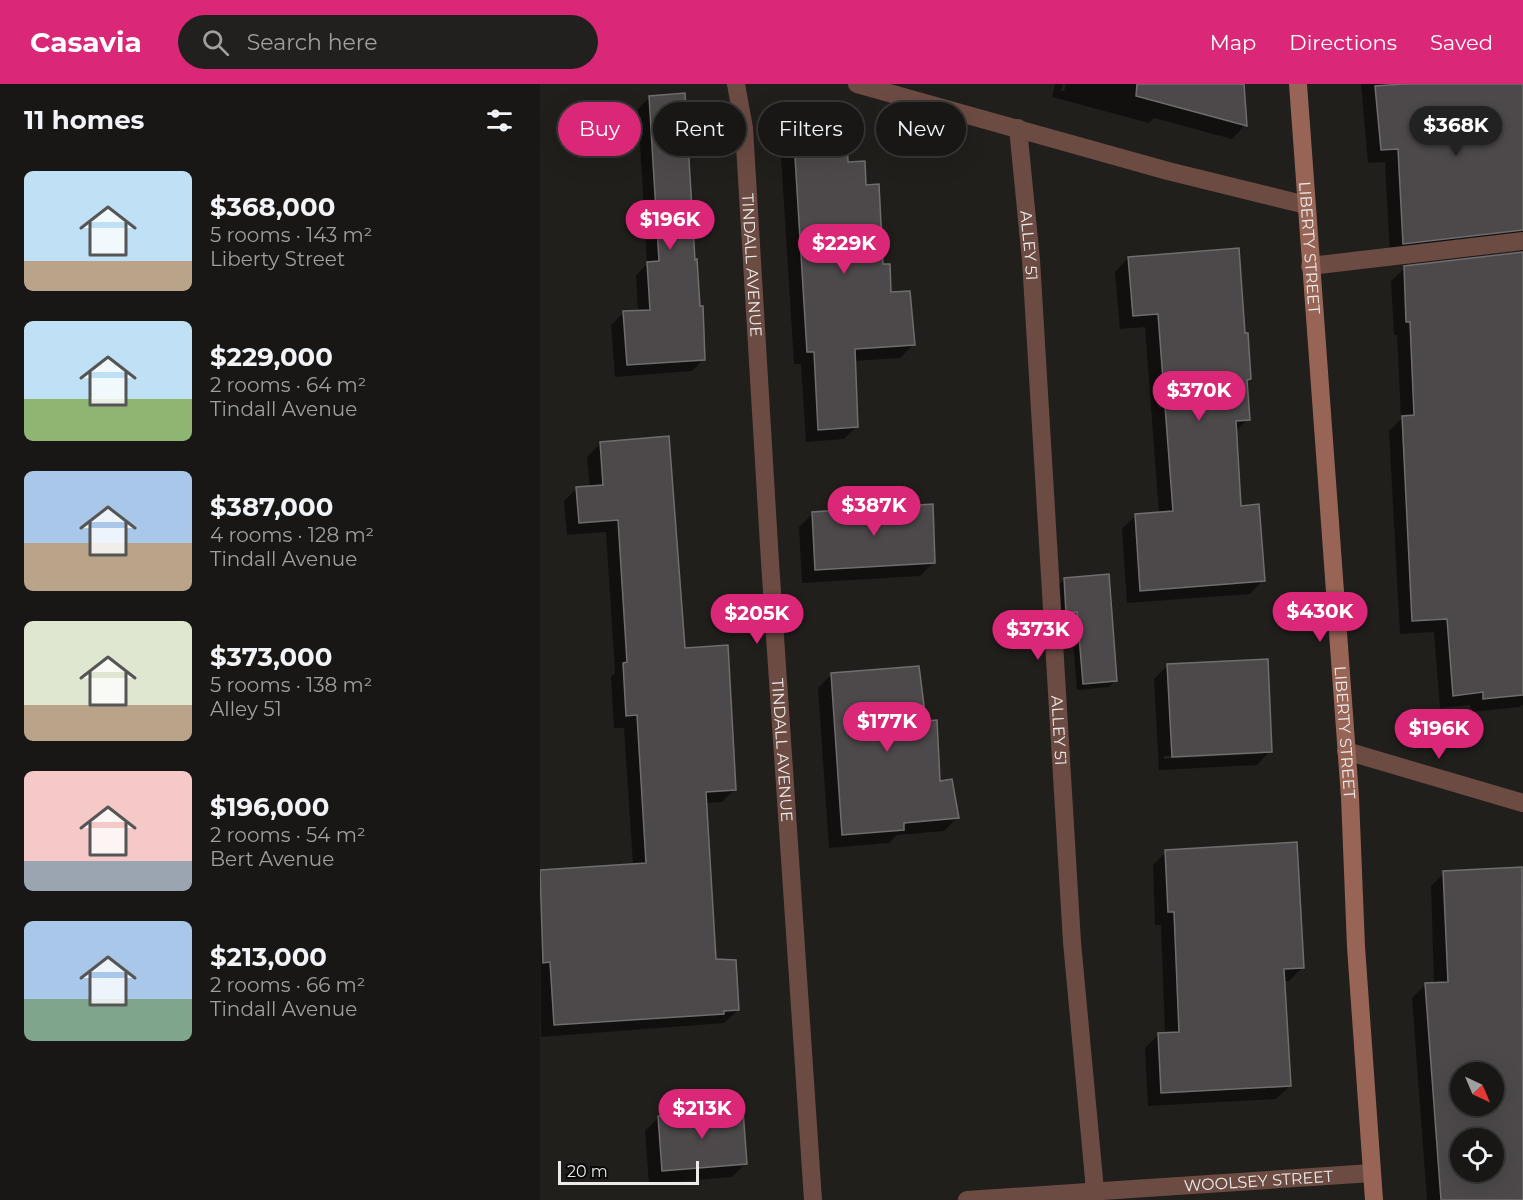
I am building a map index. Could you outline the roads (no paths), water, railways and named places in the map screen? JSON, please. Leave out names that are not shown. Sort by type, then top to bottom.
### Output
[{"type":"street","name":"TINDALL AVENUE","points":[[736,84],[744,128],[770,574],[813,1200]]},
{"type":"street","points":[[857,84],[1168,171],[1306,205]]},
{"type":"street","name":"LIBERTY STREET","points":[[1298,84],[1346,751],[1374,1200]]},
{"type":"street","name":"ALLEY 51","points":[[1018,128],[1032,272],[1072,942],[1103,1193]]},
{"type":"street","points":[[1310,266],[1523,241]]},
{"type":"street","points":[[1346,751],[1523,803]]},
{"type":"street","name":"WOOLSEY STREET","points":[[967,1200],[1103,1193],[1372,1173]]}]
